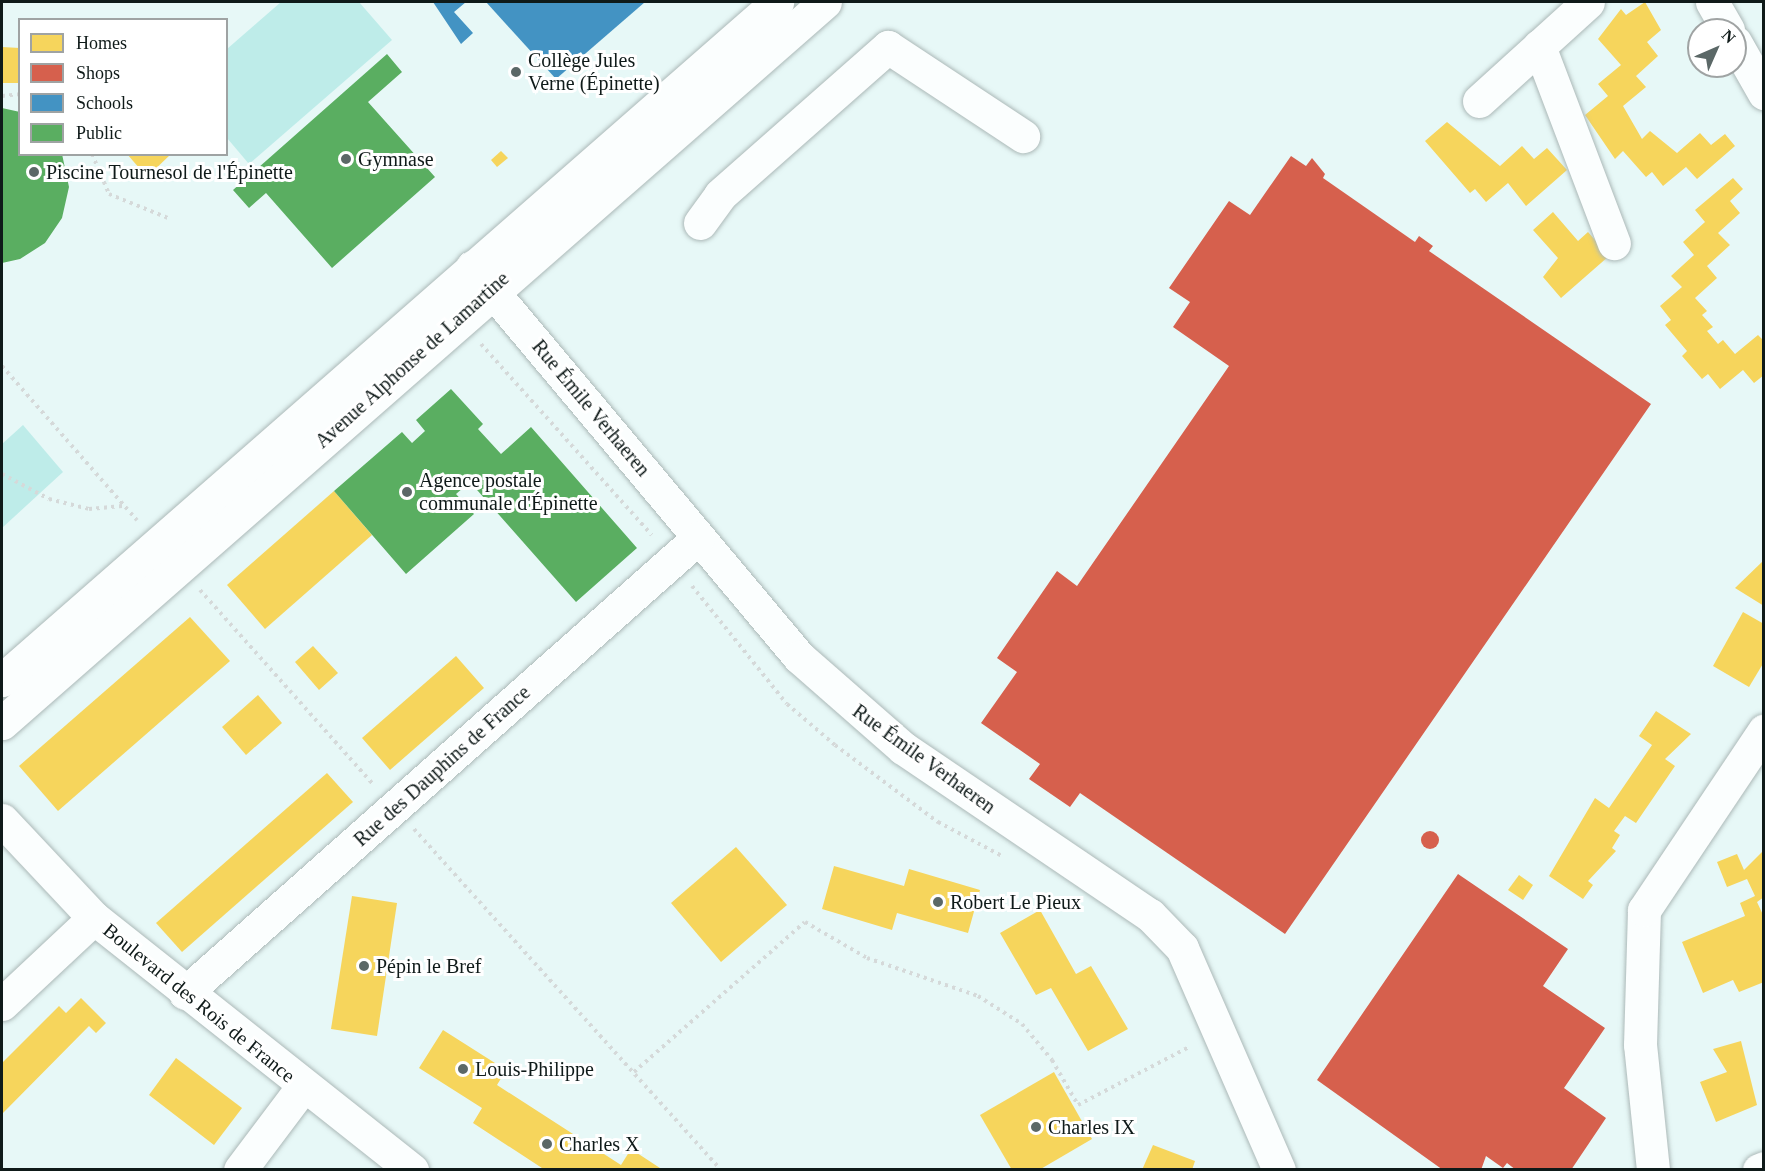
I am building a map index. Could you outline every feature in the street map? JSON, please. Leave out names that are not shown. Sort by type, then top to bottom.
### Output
[{"type":"street","name":"Avenue Alphonse de Lamartine","points":[[2,723],[180,567],[482,278],[777,2]]},
{"type":"street","name":"Avenue Alphonse de Lamartine","points":[[2,680],[158,543],[825,2]]},
{"type":"street","points":[[1479,101],[1588,2]]},
{"type":"street","points":[[1712,2],[1721,18]]},
{"type":"street","points":[[1539,46],[1614,243]]},
{"type":"street","points":[[693,219],[888,47],[1023,136]]},
{"type":"street","points":[[1747,63],[1764,93]]},
{"type":"street","name":"Rue Émile Verhaeren","points":[[482,278],[799,657],[847,703],[903,748],[1150,915],[1182,948],[1279,1170]]},
{"type":"street","name":"Rue des Dauphins de France","points":[[185,993],[698,538]]},
{"type":"street","points":[[1653,1170],[1640,1045],[1644,910],[1764,731]]},
{"type":"street","name":"Boulevard des Rois de France","points":[[2,820],[94,918],[185,993],[412,1170]]},
{"type":"street","points":[[2,1004],[94,918]]},
{"type":"street","points":[[240,1170],[303,1086]]},
{"type":"street","points":[[1759,1170],[1764,1168]]},
{"type":"path","points":[[2,96],[18,94]]},
{"type":"path","points":[[93,156],[109,194],[168,218]]},
{"type":"path","points":[[2,366],[158,543]]},
{"type":"path","points":[[2,474],[59,502],[89,509],[125,506]]},
{"type":"path","points":[[180,567],[721,1170]]},
{"type":"path","points":[[634,1072],[805,922],[867,958],[978,996],[1022,1024],[1052,1060],[1078,1105],[1161,1057],[1221,1037]]},
{"type":"shaded area","points":[[281,2],[359,2],[392,40],[249,164],[228,139],[228,48]]},
{"type":"shaded area","points":[[23,425],[63,472],[2,528],[2,444]]},
{"type":"building: Homes","points":[[1645,2],[1661,30],[1647,42],[1658,56],[1636,76],[1646,87],[1623,106],[1642,139],[1650,131],[1677,153],[1700,133],[1711,145],[1725,134],[1735,146],[1697,179],[1686,167],[1663,186],[1652,172],[1646,177],[1623,151],[1615,159],[1585,115],[1608,96],[1598,84],[1621,65],[1598,39],[1621,9],[1626,15]]},
{"type":"building: Homes","points":[[2,47],[18,48],[18,83],[2,83]]},
{"type":"building: Homes","points":[[1447,122],[1500,166],[1522,146],[1534,159],[1547,148],[1567,170],[1526,206],[1508,183],[1486,202],[1475,189],[1470,193],[1425,141]]},
{"type":"building: Homes","points":[[501,151],[508,158],[497,167],[491,160]]},
{"type":"building: Homes","points":[[129,156],[169,156],[147,177]]},
{"type":"building: Homes","points":[[1733,178],[1743,189],[1730,201],[1740,213],[1718,233],[1730,245],[1707,266],[1717,278],[1695,298],[1707,311],[1702,315],[1713,327],[1707,331],[1718,344],[1723,340],[1735,354],[1758,335],[1764,341],[1764,375],[1754,383],[1743,370],[1720,389],[1708,374],[1702,379],[1682,356],[1687,351],[1665,325],[1671,320],[1660,306],[1682,287],[1671,276],[1694,255],[1683,242],[1705,222],[1695,210]]},
{"type":"building: Homes","points":[[1553,212],[1578,241],[1588,232],[1609,256],[1561,298],[1543,277],[1558,258],[1533,230]]},
{"type":"building: Homes","points":[[334,491],[372,535],[265,629],[227,585]]},
{"type":"building: Homes","points":[[1764,560],[1764,606],[1735,588]]},
{"type":"building: Homes","points":[[1743,612],[1764,624],[1764,662],[1749,687],[1713,666]]},
{"type":"building: Homes","points":[[190,617],[230,661],[58,811],[19,766]]},
{"type":"building: Homes","points":[[313,646],[338,673],[319,690],[295,662]]},
{"type":"building: Homes","points":[[456,656],[484,688],[390,770],[362,738]]},
{"type":"building: Homes","points":[[258,695],[282,723],[246,755],[222,727]]},
{"type":"building: Homes","points":[[1656,711],[1691,734],[1665,759],[1675,766],[1636,823],[1625,816],[1614,831],[1620,835],[1612,848],[1616,851],[1588,881],[1593,885],[1583,899],[1549,876],[1595,798],[1609,808],[1652,745],[1639,736]]},
{"type":"building: Homes","points":[[327,773],[353,802],[182,952],[156,923]]},
{"type":"building: Homes","points":[[736,847],[787,905],[721,962],[671,903]]},
{"type":"building: Homes","points":[[1764,850],[1764,897],[1757,902],[1764,917],[1764,982],[1739,992],[1733,980],[1703,993],[1682,942],[1745,916],[1740,903],[1755,896],[1747,879],[1727,887],[1717,862],[1737,854],[1744,870]]},
{"type":"building: Homes","points":[[834,866],[904,886],[909,869],[980,890],[968,933],[897,913],[892,930],[822,909]]},
{"type":"building: Homes","points":[[1519,875],[1533,885],[1523,900],[1508,890]]},
{"type":"building: Homes","name":"Pépin le Bref","points":[[352,896],[397,903],[377,1036],[331,1029]]},
{"type":"building: Homes","points":[[1040,910],[1076,974],[1091,966],[1128,1029],[1088,1051],[1051,988],[1036,995],[1000,933]]},
{"type":"building: Homes","points":[[81,998],[106,1023],[96,1033],[89,1026],[2,1114],[2,1063],[59,1006],[66,1013]]},
{"type":"building: Homes","points":[[443,1030],[506,1070],[497,1085],[621,1165],[631,1149],[663,1170],[545,1170],[473,1123],[482,1108],[419,1068]]},
{"type":"building: Homes","points":[[1741,1041],[1757,1105],[1716,1122],[1700,1082],[1727,1072],[1713,1049]]},
{"type":"building: Homes","points":[[176,1058],[242,1108],[214,1145],[149,1095]]},
{"type":"building: Homes","name":"Charles IX","points":[[1054,1072],[1092,1139],[1039,1170],[1012,1170],[980,1115]]},
{"type":"building: Homes","points":[[1153,1145],[1195,1161],[1192,1170],[1142,1170]]},
{"type":"building: Shops","points":[[1291,156],[1306,166],[1312,158],[1325,174],[1323,178],[1415,242],[1419,236],[1433,246],[1429,251],[1651,404],[1285,934],[1080,793],[1070,807],[1029,779],[1040,764],[981,723],[1017,672],[997,658],[1057,571],[1077,586],[1229,366],[1173,327],[1190,302],[1169,288],[1229,201],[1250,215]]},
{"type":"building: Shops","points":[[1426,831],[1434,831],[1439,836],[1437,847],[1426,849],[1421,844],[1421,836]]},
{"type":"building: Shops","points":[[1458,874],[1568,949],[1543,986],[1605,1028],[1564,1088],[1606,1118],[1571,1170],[1516,1170],[1507,1163],[1503,1168],[1486,1156],[1481,1170],[1443,1170],[1317,1080]]},
{"type":"building: Schools","points":[[433,2],[466,2],[454,12],[473,33],[461,44]]},
{"type":"building: Schools","points":[[486,2],[645,2],[556,79]]},
{"type":"building: Public","name":"Gymnase","points":[[387,54],[402,72],[368,102],[435,177],[332,268],[266,193],[249,208],[233,190]]},
{"type":"building: Public","name":"Piscine Tournesol de l'Épinette","points":[[2,108],[18,112],[18,156],[62,156],[69,187],[62,218],[45,243],[20,259],[2,263]]},
{"type":"building: Public","points":[[451,389],[483,424],[478,429],[501,454],[531,427],[637,548],[576,602],[470,482],[456,494],[474,514],[406,574],[334,491],[402,432],[412,443],[425,431],[416,420]]},
{"type":"place","name":"Collège Jules Verne (Épinette)","points":[[516,72]]},
{"type":"place","name":"Gymnase","points":[[346,159]]},
{"type":"place","name":"Piscine Tournesol de l'Épinette","points":[[34,172]]},
{"type":"place","name":"Agence postale communale d'Épinette","points":[[407,492]]},
{"type":"place","name":"Robert Le Pieux","points":[[938,902]]},
{"type":"place","name":"Pépin le Bref","points":[[364,966]]},
{"type":"place","name":"Louis-Philippe","points":[[463,1069]]},
{"type":"place","name":"Charles IX","points":[[1036,1127]]},
{"type":"place","name":"Charles X","points":[[547,1144]]}]
